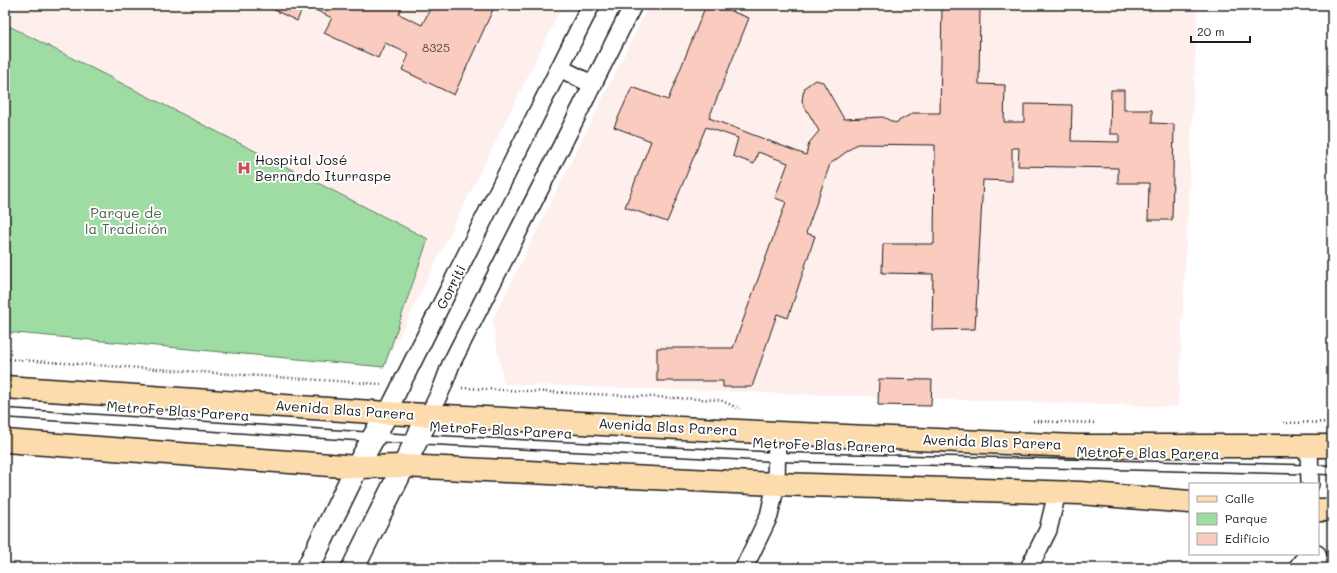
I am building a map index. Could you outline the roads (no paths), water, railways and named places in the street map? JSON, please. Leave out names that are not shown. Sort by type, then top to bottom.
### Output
[{"type":"main road","name":"Avenida Blas Parera","points":[[5,387],[387,413],[778,433],[1084,446],[1332,446]]},
{"type":"main road","name":"Gorriti","points":[[308,568],[357,468],[387,413]]},
{"type":"main road","points":[[353,568],[415,439],[429,415]]},
{"type":"main road","points":[[5,441],[357,468],[403,466],[776,484],[1080,493],[1189,502]]},
{"type":"main road","points":[[1319,510],[1332,510]]},
{"type":"street","name":"Gorriti","points":[[387,413],[591,5]]},
{"type":"street","points":[[429,415],[442,388],[451,364],[633,5]]},
{"type":"street","points":[[560,68],[593,85]]},
{"type":"street","points":[[744,568],[769,516],[776,484],[778,433]]},
{"type":"street","points":[[1309,446],[1310,477]]},
{"type":"street","points":[[1029,568],[1048,530],[1057,493]]},
{"type":"street","points":[[1297,568],[1307,555]]},
{"type":"street","points":[[1316,555],[1321,568]]},
{"type":"lane","name":"MetroFe Blas Parera","points":[[5,413],[373,437],[778,457],[1310,477],[1332,470]]},
{"type":"place","name":"Hospital José Bernardo Iturraspe","points":[[244,168]]},
{"type":"park label","name":"Parque de la Tradición","points":[[126,222]]}]
